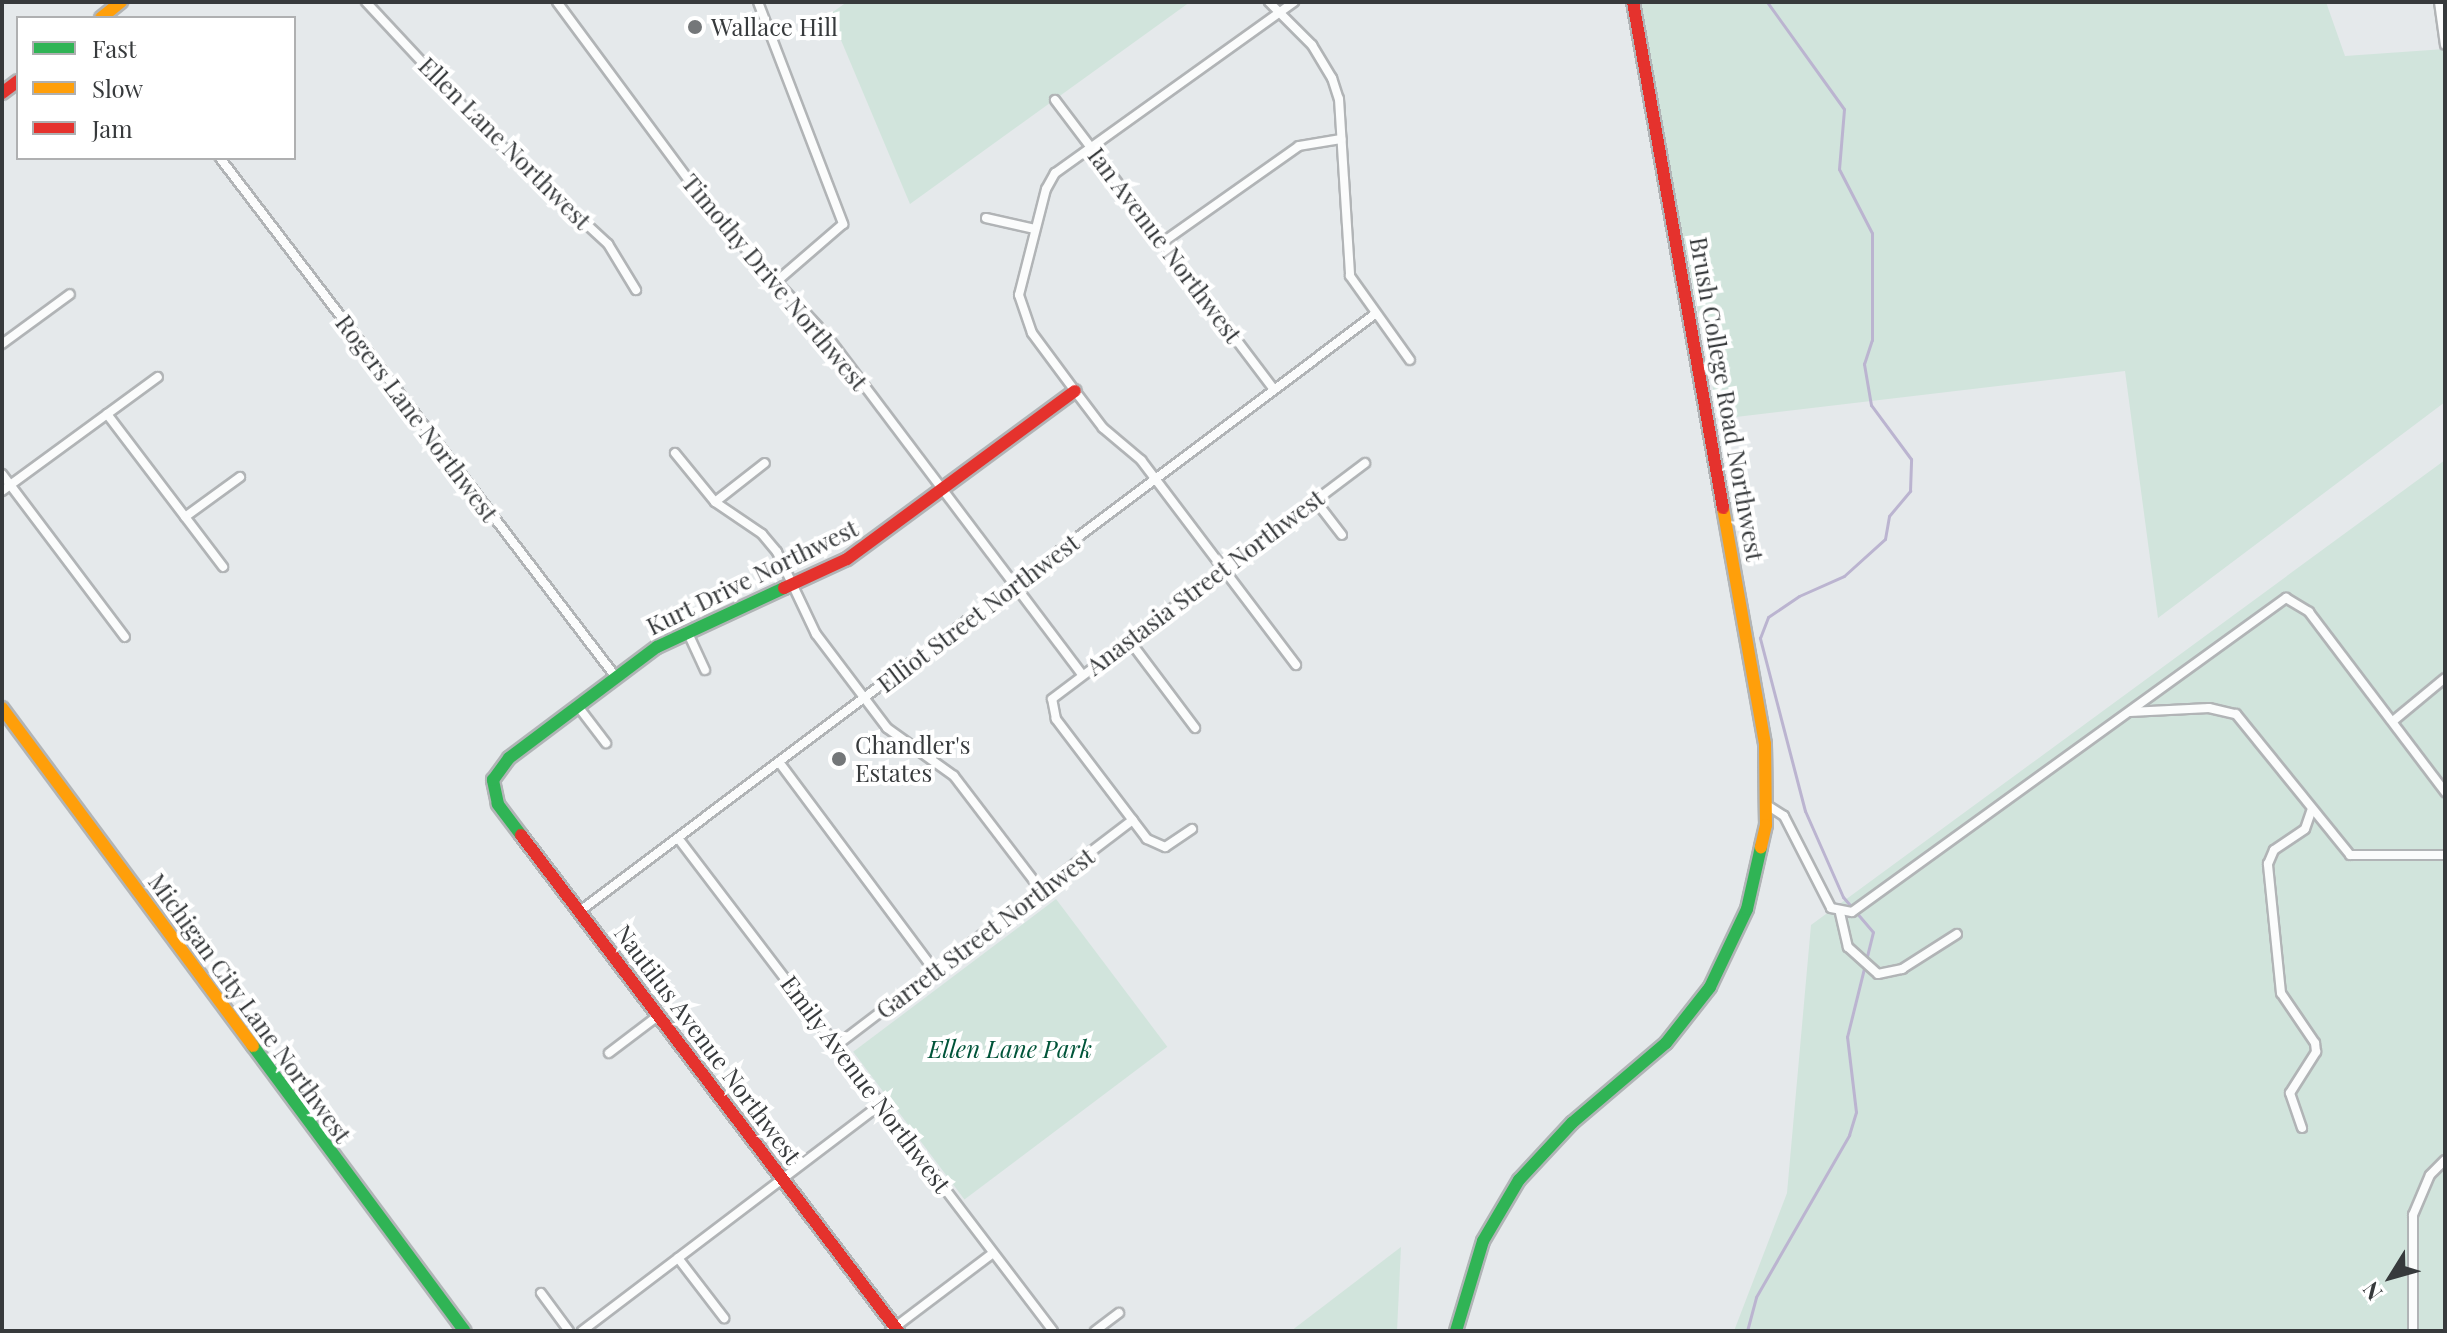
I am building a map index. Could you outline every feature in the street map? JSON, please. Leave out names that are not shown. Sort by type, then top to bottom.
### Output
[{"type":"street","points":[[108,16],[121,2]]},
{"type":"street","name":"Ellen Lane Northwest","points":[[366,2],[492,137],[608,244],[636,290]]},
{"type":"street","name":"Timothy Drive Northwest","points":[[557,2],[716,217],[827,336],[1082,674]]},
{"type":"street","points":[[758,2],[843,224],[777,281]]},
{"type":"street","points":[[1269,2],[1325,62],[1339,99],[1350,276],[1410,360]]},
{"type":"street","points":[[1294,2],[1055,173],[1035,229],[1019,295],[1024,315],[1075,391],[1156,480],[1296,665]]},
{"type":"street","name":"Brush College Road Northwest","points":[[1456,1331],[1483,1241],[1519,1180],[1572,1123],[1666,1043],[1710,987],[1747,909],[1760,864],[1767,805],[1764,736],[1633,2]]},
{"type":"street","points":[[2439,2],[2445,45]]},
{"type":"street","name":"Ian Avenue Northwest","points":[[1055,100],[1274,390]]},
{"type":"street","points":[[1163,242],[1299,146],[1341,139]]},
{"type":"street","name":"Rogers Lane Northwest","points":[[222,160],[615,676]]},
{"type":"street","points":[[986,218],[1035,229]]},
{"type":"street","points":[[2,344],[70,294]]},
{"type":"street","name":"Elliot Street Northwest","points":[[580,911],[1375,314]]},
{"type":"street","points":[[6,488],[158,377]]},
{"type":"street","name":"Kurt Drive Northwest","points":[[493,780],[509,758],[615,676],[687,630],[847,559],[1075,391]]},
{"type":"street","points":[[107,414],[223,567]]},
{"type":"street","points":[[675,453],[715,502],[762,534],[777,552],[816,634],[864,698],[898,740],[954,776],[1041,890]]},
{"type":"street","points":[[715,502],[765,463]]},
{"type":"street","name":"Anastasia Street Northwest","points":[[1133,820],[1050,706],[1055,694],[1365,463]]},
{"type":"street","points":[[2,474],[6,488],[125,637]]},
{"type":"street","points":[[185,517],[240,477]]},
{"type":"street","points":[[1315,500],[1342,535]]},
{"type":"street","points":[[1840,913],[1857,909],[2286,598],[2302,604],[2445,792]]},
{"type":"street","points":[[687,630],[705,670]]},
{"type":"street","points":[[1129,640],[1195,728]]},
{"type":"street","points":[[2393,721],[2445,678]]},
{"type":"street","points":[[577,705],[606,743]]},
{"type":"street","points":[[2126,713],[2159,707],[2236,714],[2350,855],[2445,855]]},
{"type":"street","name":"Michigan City Lane Northwest","points":[[2,708],[465,1331]]},
{"type":"street","points":[[779,762],[935,971]]},
{"type":"street","name":"Nautilus Avenue Northwest","points":[[493,780],[498,804],[894,1330]]},
{"type":"street","points":[[1767,805],[1784,816],[1822,893],[1840,913],[1848,947],[1878,974],[1902,969],[1957,934]]},
{"type":"street","points":[[2302,1128],[2290,1093],[2316,1052],[2315,1043],[2288,1006],[2278,982],[2268,864],[2274,850],[2305,829],[2312,809]]},
{"type":"street","points":[[1133,820],[1158,848],[1192,829]]},
{"type":"street","name":"Garrett Street Northwest","points":[[836,1046],[1133,820]]},
{"type":"street","name":"Emily Avenue Northwest","points":[[678,838],[1053,1331]]},
{"type":"street","points":[[609,1053],[659,1015]]},
{"type":"street","points":[[582,1331],[881,1104]]},
{"type":"street","points":[[2413,1331],[2413,1215],[2430,1175],[2445,1160]]},
{"type":"street","points":[[894,1330],[993,1253]]},
{"type":"street","points":[[678,1258],[724,1318]]},
{"type":"street","points":[[541,1293],[569,1331]]},
{"type":"street","points":[[1095,1331],[1119,1313]]},
{"type":"green space","points":[[847,2],[1190,2],[910,204],[830,14]]},
{"type":"green space","points":[[1637,2],[2326,2],[2345,56],[2445,49],[2445,402],[2158,618],[2125,371],[1719,419]]},
{"type":"green space","points":[[2445,460],[2445,1331],[1734,1331],[1787,1193],[1811,925]]},
{"type":"green space","name":"Ellen Lane Park","points":[[1056,899],[1167,1047],[964,1200],[853,1052]]},
{"type":"green space","points":[[1401,1247],[1397,1331],[1291,1331]]},
{"type":"waterway","points":[[1747,1331],[1756,1297],[1849,1135],[1856,1112],[1847,1037],[1873,932],[1843,897],[1805,811],[1760,638],[1768,617],[1799,596],[1844,576],[1885,539],[1889,516],[1910,491],[1911,459],[1871,405],[1864,364],[1872,340],[1872,233],[1839,169],[1844,109],[1767,2]]},
{"type":"traffic: fast","points":[[521,835],[498,804],[493,780],[509,758],[657,647],[784,588]]},
{"type":"traffic: fast","points":[[1456,1331],[1483,1241],[1519,1180],[1572,1123],[1666,1043],[1710,987],[1747,909],[1761,847]]},
{"type":"traffic: fast","points":[[253,1046],[465,1331]]},
{"type":"traffic: slow","points":[[104,16],[121,2]]},
{"type":"traffic: slow","points":[[1723,508],[1765,744],[1766,825],[1761,847]]},
{"type":"traffic: slow","points":[[2,708],[253,1046]]},
{"type":"traffic: jam","points":[[1633,2],[1723,508]]},
{"type":"traffic: jam","points":[[2,93],[16,82]]},
{"type":"traffic: jam","points":[[784,588],[847,559],[1075,391]]},
{"type":"traffic: jam","points":[[521,835],[898,1331]]},
{"type":"place","name":"Wallace Hill","points":[[695,27]]},
{"type":"place","name":"Chandler's Estates","points":[[839,759]]}]
